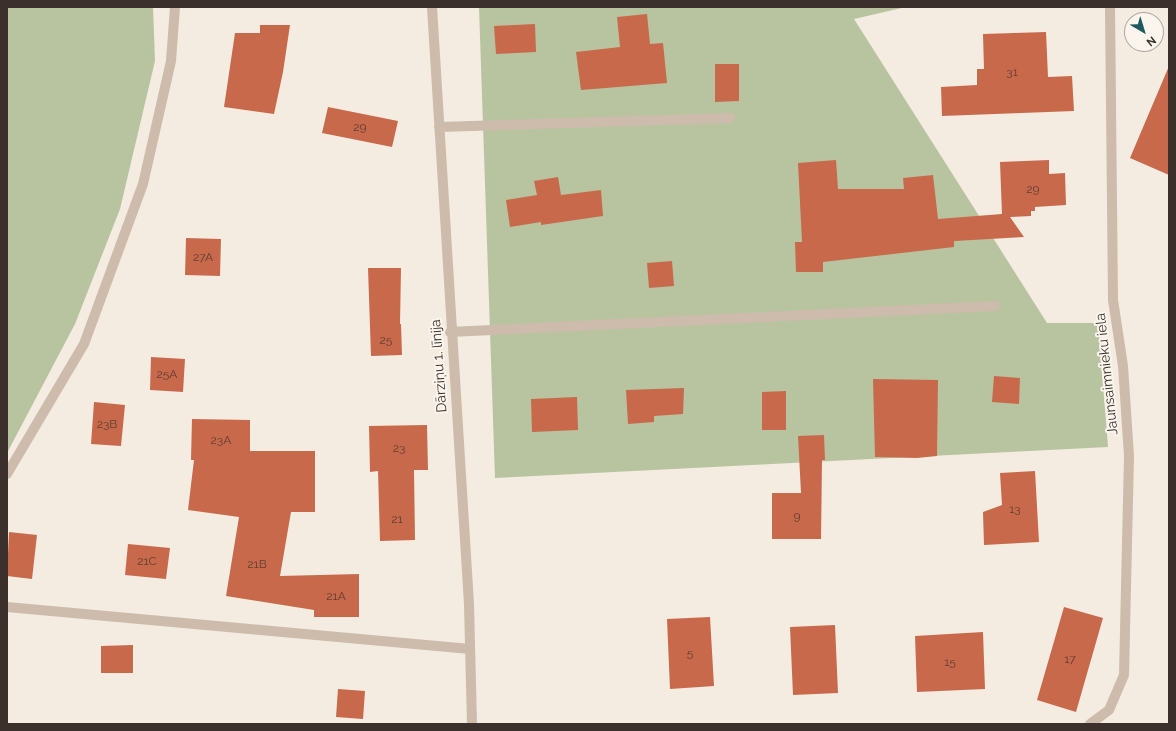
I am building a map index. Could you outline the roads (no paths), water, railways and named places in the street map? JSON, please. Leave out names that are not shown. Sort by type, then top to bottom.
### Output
[{"type":"street","points":[[7,474],[84,344],[140,191],[170,61],[175,7]]},
{"type":"street","name":"Dārziņu 1. līnija","points":[[432,7],[450,332],[470,649],[472,724]]},
{"type":"street","name":"Jaunsaimnieku iela","points":[[1090,724],[1109,710],[1124,675],[1129,456],[1123,366],[1113,300],[1110,7]]},
{"type":"street","points":[[439,127],[730,118]]},
{"type":"street","points":[[450,332],[995,306]]},
{"type":"street","points":[[7,607],[470,649]]}]
